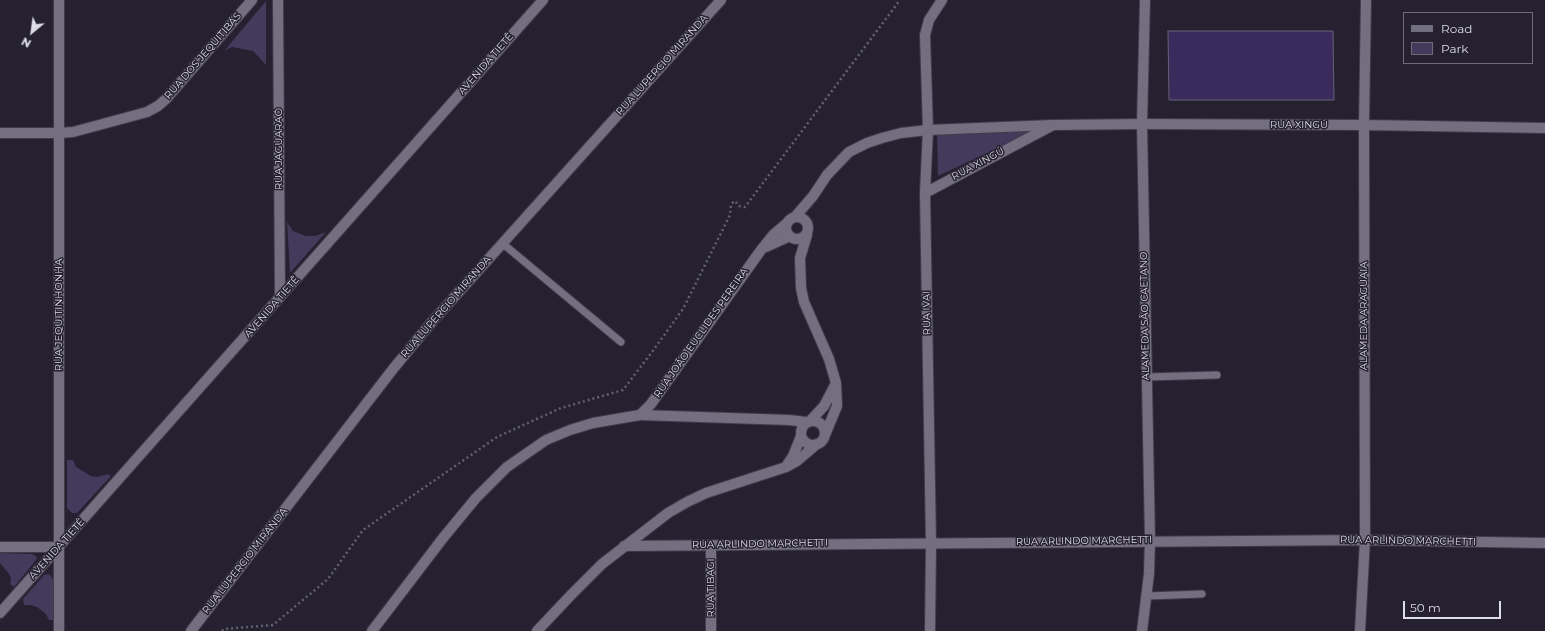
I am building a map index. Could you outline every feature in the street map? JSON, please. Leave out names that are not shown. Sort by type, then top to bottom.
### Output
[{"type":"street","name":"RUA JEQUITINHONHA","points":[[58,0],[58,631]]},
{"type":"street","name":"RUA DOS JEQUITIBÁS","points":[[0,133],[74,132],[147,112],[158,106],[182,82],[252,0]]},
{"type":"street","name":"RUA JAGUARAÓ","points":[[278,0],[280,297]]},
{"type":"street","name":"AVENIDA TIETÊ","points":[[0,613],[543,0]]},
{"type":"street","name":"RUA LUPERCIO MIRANDA","points":[[191,631],[393,369],[431,323],[721,0]]},
{"type":"street","name":"RUA IVAI","points":[[930,631],[931,543],[925,193],[928,130],[924,56],[925,35],[929,20],[942,0]]},
{"type":"street","name":"ALAMEDA SÃO CAETANO","points":[[1142,631],[1147,596],[1150,540],[1142,124],[1145,0]]},
{"type":"street","name":"ALAMEDA ARAGUAIA","points":[[1360,631],[1365,540],[1364,125],[1366,0]]},
{"type":"street","name":"RUA XINGÚ","points":[[813,196],[827,175],[849,152],[867,143],[882,138],[902,133],[928,130],[1053,125],[1142,124],[1364,125],[1545,128]]},
{"type":"street","name":"RUA XINGÚ","points":[[925,193],[1053,125]]},
{"type":"street","name":"RUA JOÃO EUCLIDES PEREIRA","points":[[640,415],[651,404],[761,250],[774,234],[791,220],[813,196]]},
{"type":"street","points":[[538,631],[571,594],[602,564],[668,513],[686,502],[706,493],[786,467],[797,461],[824,438],[837,406],[836,383],[829,359],[804,302],[800,277],[800,258],[808,229],[813,196]]},
{"type":"street","points":[[800,258],[797,247],[786,229],[791,220],[802,218],[808,223]]},
{"type":"street","points":[[791,237],[800,239],[806,234]]},
{"type":"street","name":"RUA JOÃO EUCLIDES PEREIRA","points":[[761,250],[774,243],[791,237]]},
{"type":"street","points":[[786,467],[793,456],[802,428],[824,406],[836,383]]},
{"type":"street","points":[[372,631],[443,538],[476,498],[507,467],[546,440],[570,430],[593,423],[640,415],[808,422],[814,420],[820,423],[825,430],[825,434]]},
{"type":"street","points":[[782,420],[801,434],[803,439],[809,444],[817,444]]},
{"type":"street","name":"RUA ARLINDO MARCHETTI","points":[[624,546],[1150,540],[1365,540],[1545,543]]},
{"type":"street","name":"RUA TIBAGI","points":[[711,545],[711,631]]},
{"type":"street","points":[[0,547],[59,547]]},
{"type":"lane","points":[[502,243],[621,342]]},
{"type":"lane","points":[[1146,377],[1216,375]]},
{"type":"lane","points":[[1147,596],[1202,594]]},
{"type":"path","points":[[222,631],[224,629],[273,624],[328,579],[363,530],[497,437],[561,408],[623,390],[683,309],[730,216],[731,204],[735,201],[739,206],[745,207],[900,0]]},
{"type":"green space","points":[[266,1],[266,65],[253,51],[232,47],[225,50]]},
{"type":"green space","points":[[1038,129],[938,176],[937,130]]},
{"type":"green space","points":[[287,222],[293,231],[306,236],[315,236],[326,232],[290,273]]},
{"type":"green space","points":[[67,460],[73,460],[76,467],[91,476],[97,477],[108,474],[111,476],[77,513],[72,513],[67,508]]},
{"type":"green space","points":[[0,553],[32,554],[37,557],[14,587],[10,584],[11,578],[9,574],[0,563]]},
{"type":"green space","points":[[48,574],[53,580],[53,620],[49,620],[46,614],[37,607],[24,605],[23,599],[44,575]]},
{"type":"building","points":[[1168,31],[1333,31],[1334,100],[1169,100]]}]
